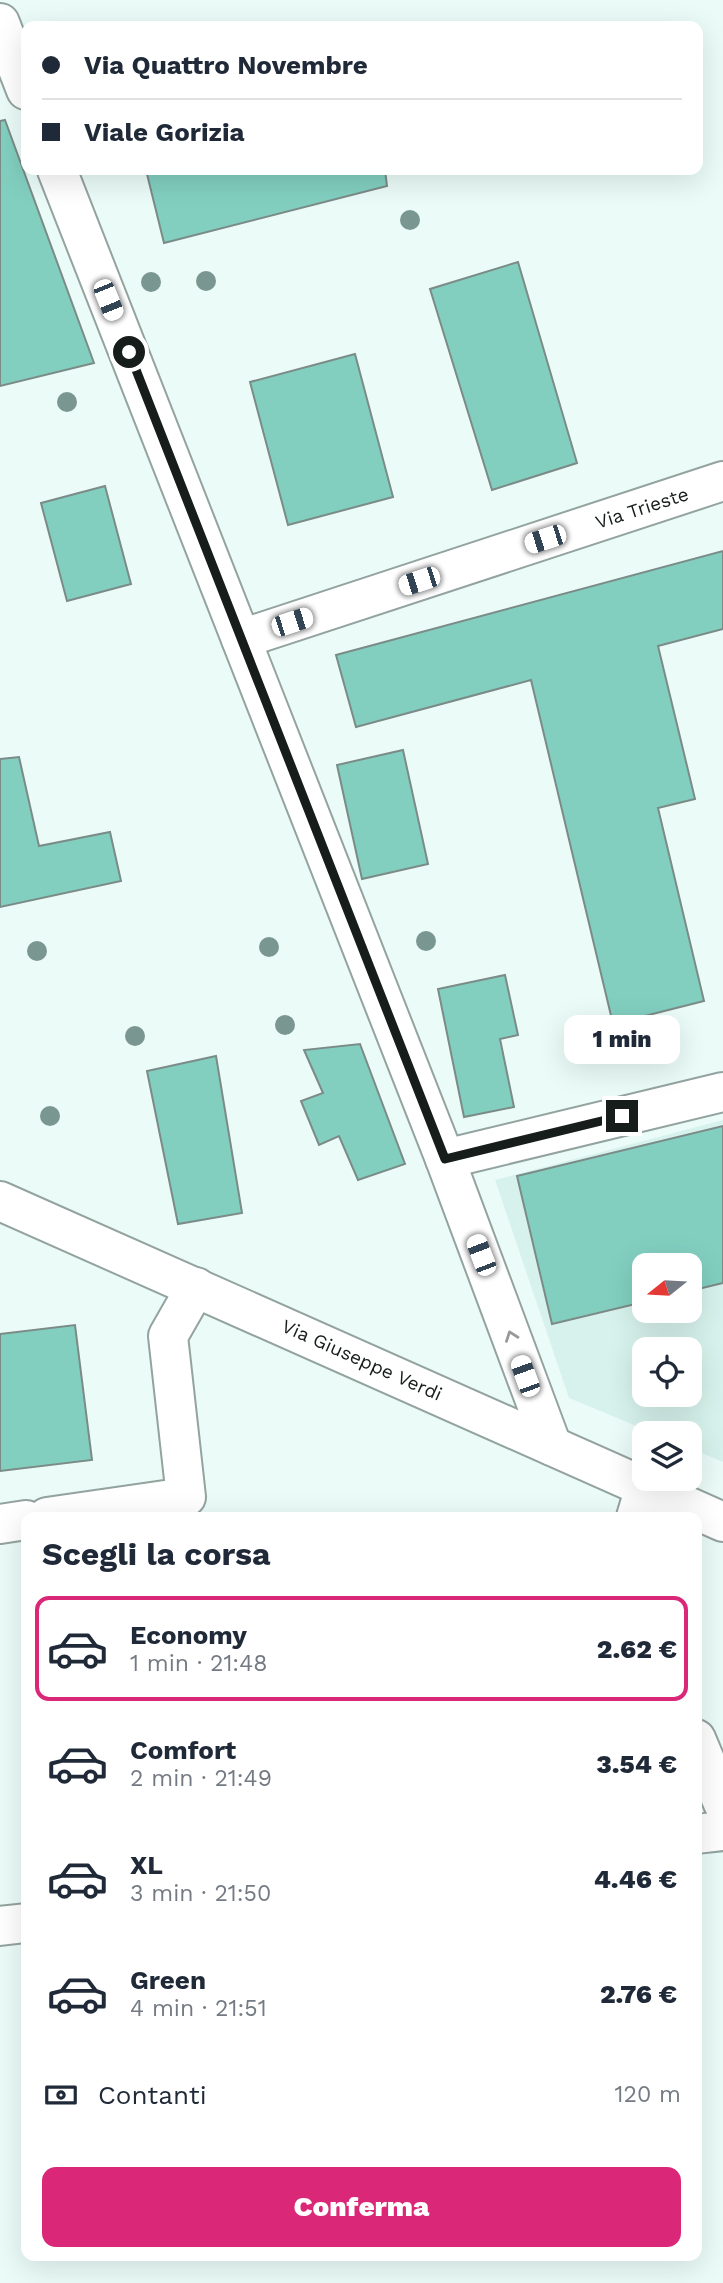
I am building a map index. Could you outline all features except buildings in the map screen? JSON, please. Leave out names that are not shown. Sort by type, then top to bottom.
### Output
[{"type":"street","points":[[0,23],[21,77]]},
{"type":"street","points":[[59,175],[445,1159],[552,1446]]},
{"type":"street","name":"Via Trieste","points":[[241,639],[723,481]]},
{"type":"street","points":[[445,1159],[723,1091]]},
{"type":"street","name":"Via Giuseppe Verdi","points":[[0,1200],[552,1446],[640,1502],[682,1512]]},
{"type":"street","points":[[82,1512],[186,1497],[167,1336],[197,1287]]},
{"type":"street","name":"Via Giuseppe Verdi","points":[[702,1517],[723,1522]]},
{"type":"street","points":[[0,1524],[21,1521]]},
{"type":"street","points":[[702,1753],[723,1803]]},
{"type":"street","points":[[702,1834],[723,1831]]},
{"type":"street","points":[[0,1926],[21,1924]]},
{"type":"shaded area","points":[[723,1120],[723,1462],[702,1453],[702,1421],[632,1421],[632,1424],[569,1398],[495,1180]]},
{"type":"route","points":[[129,352],[445,1159],[622,1116]]}]
